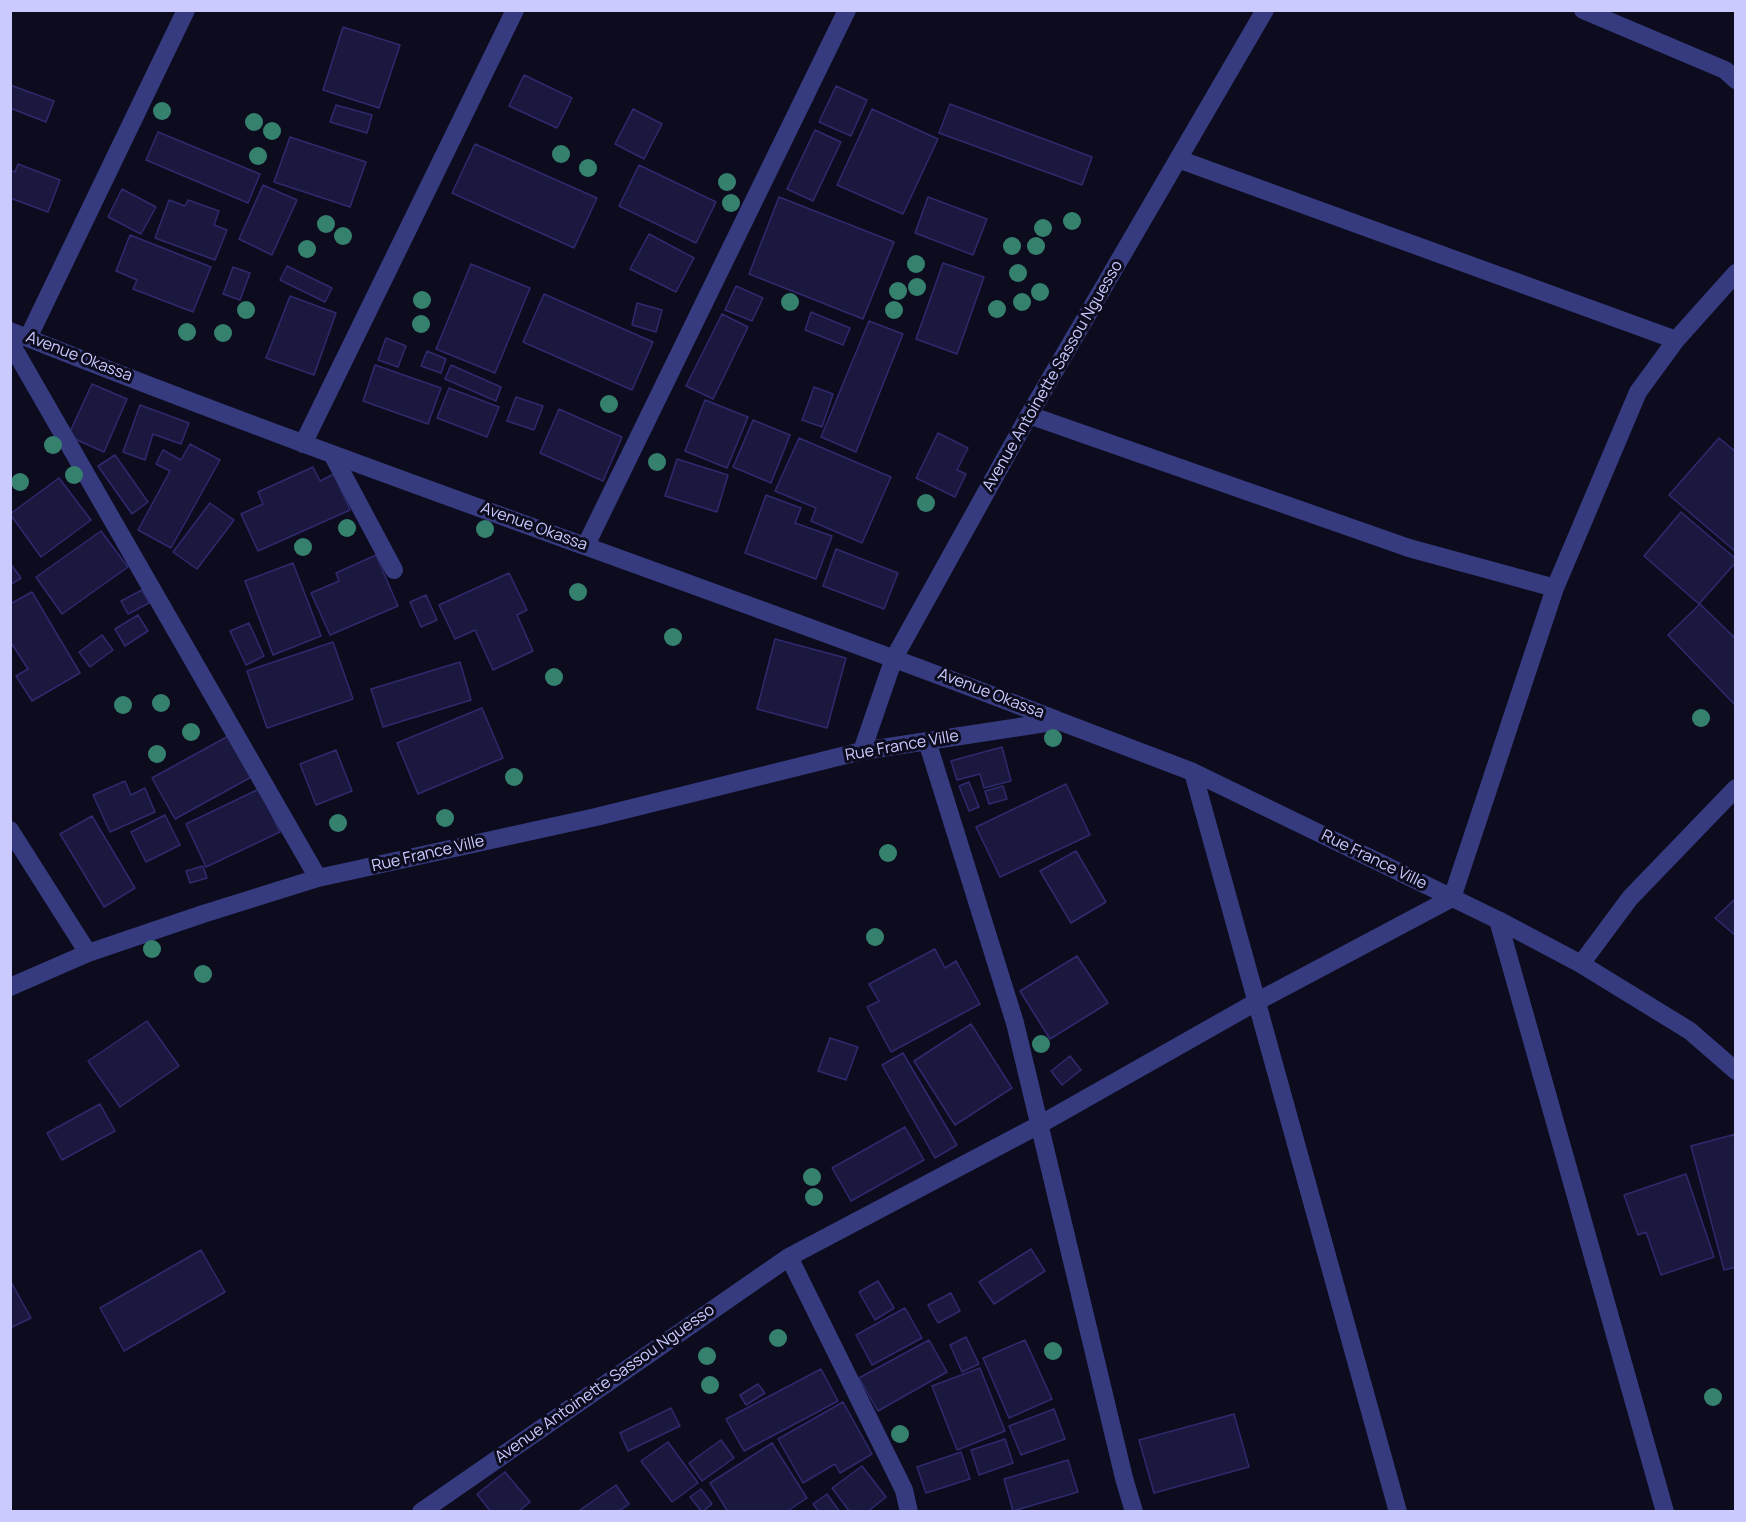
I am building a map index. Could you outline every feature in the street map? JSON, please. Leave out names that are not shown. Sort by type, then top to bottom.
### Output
[{"type":"street","points":[[186,10],[16,337],[318,878]]},
{"type":"street","points":[[303,444],[515,10]]},
{"type":"street","points":[[586,545],[847,10]]},
{"type":"street","name":"Avenue Antoinette Sassou Nguesso","points":[[862,751],[894,657],[1029,415],[1265,10]]},
{"type":"street","points":[[1583,10],[1725,70],[1736,80]]},
{"type":"street","points":[[1178,159],[1676,340]]},
{"type":"street","points":[[1452,898],[1555,588],[1638,392],[1676,340],[1736,273]]},
{"type":"street","name":"Avenue Okassa","points":[[16,337],[303,444],[894,657],[1059,721]]},
{"type":"street","points":[[1029,415],[1409,548],[1555,588]]},
{"type":"street","points":[[332,454],[394,570]]},
{"type":"street","name":"Rue France Ville","points":[[10,987],[88,953],[318,878],[596,817],[862,751],[1059,721],[1193,772],[1498,920],[1581,964],[1690,1031],[1736,1071]]},
{"type":"street","points":[[927,741],[1015,1023],[1121,1467],[1134,1512]]},
{"type":"street","points":[[1193,772],[1398,1512]]},
{"type":"street","points":[[1581,964],[1630,898],[1736,788]]},
{"type":"street","points":[[10,830],[88,953]]},
{"type":"street","name":"Avenue Antoinette Sassou Nguesso","points":[[421,1512],[789,1257],[1039,1125],[1258,1001],[1452,898]]},
{"type":"street","points":[[1498,920],[1665,1512]]},
{"type":"street","points":[[789,1257],[904,1491],[909,1512]]},
{"type":"building","points":[[343,27],[400,45],[379,108],[323,90]]},
{"type":"building","points":[[524,75],[572,98],[557,128],[509,106]]},
{"type":"building","points":[[10,85],[54,101],[46,122],[10,108]]},
{"type":"building","points":[[836,86],[867,100],[851,136],[819,122]]},
{"type":"building","points":[[950,104],[1092,157],[1082,185],[939,133]]},
{"type":"building","points":[[336,105],[372,115],[367,133],[330,122]]},
{"type":"building","points":[[633,109],[662,124],[644,159],[615,144]]},
{"type":"building","points":[[872,109],[938,139],[903,214],[837,185]]},
{"type":"building","points":[[815,130],[841,142],[813,201],[787,189]]},
{"type":"building","points":[[158,132],[260,174],[248,203],[146,160]]},
{"type":"building","points":[[290,137],[366,162],[350,207],[274,182]]},
{"type":"building","points":[[475,144],[597,198],[574,248],[452,193]]},
{"type":"building","points":[[18,164],[60,180],[48,212],[10,198],[10,170],[15,172]]},
{"type":"building","points":[[639,165],[716,202],[696,243],[619,206]]},
{"type":"building","points":[[263,185],[297,200],[272,255],[239,239]]},
{"type":"building","points":[[122,189],[156,207],[141,234],[108,217]]},
{"type":"building","points":[[779,197],[894,242],[863,319],[749,274]]},
{"type":"building","points":[[928,197],[987,219],[973,255],[915,233]]},
{"type":"building","points":[[169,200],[185,206],[188,200],[219,211],[214,225],[227,230],[215,260],[155,238]]},
{"type":"building","points":[[649,234],[694,258],[676,292],[630,269]]},
{"type":"building","points":[[130,235],[211,267],[193,312],[133,289],[137,280],[116,271]]},
{"type":"building","points":[[943,263],[984,277],[957,354],[916,339]]},
{"type":"building","points":[[471,264],[530,288],[495,373],[436,349]]},
{"type":"building","points":[[287,266],[332,288],[325,302],[280,280]]},
{"type":"building","points":[[233,267],[250,273],[240,300],[223,294]]},
{"type":"building","points":[[736,286],[763,298],[752,321],[725,310]]},
{"type":"building","points":[[544,294],[653,342],[632,390],[523,342]]},
{"type":"building","points":[[290,296],[336,313],[314,375],[266,358]]},
{"type":"building","points":[[637,303],[662,310],[656,332],[632,325]]},
{"type":"building","points":[[811,312],[850,328],[843,345],[805,330]]},
{"type":"building","points":[[722,314],[748,327],[713,399],[686,386]]},
{"type":"building","points":[[869,321],[903,334],[856,452],[821,437]]},
{"type":"building","points":[[386,338],[406,346],[398,367],[378,360]]},
{"type":"building","points":[[427,351],[446,359],[441,373],[421,366]]},
{"type":"building","points":[[375,365],[441,388],[428,424],[363,401]]},
{"type":"building","points":[[451,365],[501,387],[496,401],[445,379]]},
{"type":"building","points":[[92,384],[127,399],[104,452],[68,436]]},
{"type":"building","points":[[814,387],[833,394],[822,427],[802,420]]},
{"type":"building","points":[[449,388],[499,407],[487,437],[437,418]]},
{"type":"building","points":[[516,397],[543,406],[534,430],[507,421]]},
{"type":"building","points":[[705,400],[748,417],[727,468],[685,451]]},
{"type":"building","points":[[140,405],[189,423],[181,444],[153,434],[145,460],[123,452]]},
{"type":"building","points":[[559,409],[622,437],[603,481],[540,453]]},
{"type":"building","points":[[753,420],[790,435],[771,483],[733,467]]},
{"type":"building","points":[[938,433],[968,448],[957,470],[966,474],[955,497],[916,478]]},
{"type":"building","points":[[799,438],[891,477],[862,543],[811,521],[816,508],[775,491]]},
{"type":"building","points":[[1719,438],[1736,452],[1736,552],[1669,495]]},
{"type":"building","points":[[190,444],[220,460],[171,548],[138,530],[170,471],[156,464],[163,450],[181,460]]},
{"type":"building","points":[[115,455],[148,502],[132,514],[98,466]]},
{"type":"building","points":[[677,459],[728,475],[717,512],[665,496]]},
{"type":"building","points":[[313,467],[320,481],[334,474],[350,510],[258,551],[241,514],[263,504],[258,492]]},
{"type":"building","points":[[59,478],[91,520],[41,557],[10,514]]},
{"type":"building","points":[[766,495],[801,508],[795,523],[832,536],[816,579],[745,553]]},
{"type":"building","points":[[210,503],[234,520],[197,569],[173,552]]},
{"type":"building","points":[[1681,512],[1736,559],[1736,562],[1699,604],[1644,556]]},
{"type":"building","points":[[101,531],[128,567],[62,614],[36,577]]},
{"type":"building","points":[[836,549],[898,573],[884,609],[823,586]]},
{"type":"building","points":[[376,555],[398,606],[330,635],[311,593],[339,581],[336,573]]},
{"type":"building","points":[[10,563],[21,578],[10,585]]},
{"type":"building","points":[[293,563],[321,636],[273,655],[245,581]]},
{"type":"building","points":[[509,573],[527,610],[517,615],[533,651],[493,670],[475,630],[455,639],[439,605]]},
{"type":"building","points":[[142,590],[149,603],[128,614],[121,601]]},
{"type":"building","points":[[32,592],[80,673],[32,701],[16,676],[28,669],[10,641],[10,604]]},
{"type":"building","points":[[426,595],[437,620],[421,627],[410,602]]},
{"type":"building","points":[[1700,604],[1736,639],[1736,706],[1668,635]]},
{"type":"building","points":[[138,615],[148,631],[125,646],[115,629]]},
{"type":"building","points":[[249,623],[264,656],[246,665],[230,631]]},
{"type":"building","points":[[102,635],[113,650],[90,667],[79,652]]},
{"type":"building","points":[[775,639],[846,658],[827,728],[757,709]]},
{"type":"building","points":[[333,642],[353,699],[267,728],[247,671]]},
{"type":"building","points":[[460,662],[471,700],[383,727],[371,689]]},
{"type":"building","points":[[482,708],[503,758],[418,794],[397,743]]},
{"type":"building","points":[[232,734],[255,775],[175,819],[152,778]]},
{"type":"building","points":[[1002,747],[1011,781],[984,788],[980,774],[957,780],[951,761]]},
{"type":"building","points":[[336,750],[352,791],[316,805],[300,764]]},
{"type":"building","points":[[125,781],[131,795],[145,788],[155,812],[110,832],[93,795]]},
{"type":"building","points":[[969,782],[979,807],[969,811],[959,786]]},
{"type":"building","points":[[1066,784],[1090,835],[1000,877],[976,827]]},
{"type":"building","points":[[1003,786],[1007,799],[989,804],[985,791]]},
{"type":"building","points":[[259,789],[280,832],[206,867],[186,824]]},
{"type":"building","points":[[165,815],[180,845],[146,862],[131,832]]},
{"type":"building","points":[[92,816],[135,888],[104,907],[60,834]]},
{"type":"building","points":[[1076,851],[1106,902],[1071,923],[1040,871]]},
{"type":"building","points":[[203,866],[207,878],[190,883],[186,871]]},
{"type":"building","points":[[1736,898],[1736,936],[1715,918]]},
{"type":"building","points":[[935,949],[945,968],[956,961],[980,1004],[891,1052],[867,1007],[879,1001],[869,984]]},
{"type":"building","points":[[1077,956],[1108,1003],[1050,1039],[1020,991]]},
{"type":"building","points":[[147,1021],[179,1066],[120,1107],[88,1061]]},
{"type":"building","points":[[971,1024],[1012,1088],[955,1125],[914,1061]]},
{"type":"building","points":[[830,1038],[858,1047],[846,1080],[818,1071]]},
{"type":"building","points":[[903,1053],[957,1145],[935,1158],[882,1065]]},
{"type":"building","points":[[1070,1056],[1081,1070],[1062,1085],[1051,1071]]},
{"type":"building","points":[[100,1104],[115,1131],[62,1160],[47,1133]]},
{"type":"building","points":[[905,1127],[924,1160],[851,1201],[832,1168]]},
{"type":"building","points":[[1736,1134],[1736,1267],[1724,1270],[1691,1146]]},
{"type":"building","points":[[1686,1174],[1714,1257],[1661,1275],[1646,1232],[1638,1235],[1624,1195]]},
{"type":"building","points":[[1031,1249],[1045,1271],[994,1304],[979,1282]]},
{"type":"building","points":[[201,1250],[225,1292],[124,1351],[100,1308]]},
{"type":"building","points":[[10,1280],[31,1318],[10,1328]]},
{"type":"building","points":[[878,1281],[894,1308],[875,1320],[859,1292]]},
{"type":"building","points":[[951,1293],[960,1311],[938,1323],[928,1305]]},
{"type":"building","points":[[905,1308],[922,1338],[872,1365],[856,1335]]},
{"type":"building","points":[[966,1337],[979,1364],[962,1372],[950,1345]]},
{"type":"building","points":[[929,1340],[947,1372],[878,1411],[859,1378]]},
{"type":"building","points":[[1025,1340],[1052,1399],[1009,1418],[983,1358]]},
{"type":"building","points":[[980,1368],[1005,1431],[957,1450],[932,1386]]},
{"type":"building","points":[[821,1369],[838,1401],[744,1451],[726,1419]]},
{"type":"building","points":[[758,1384],[765,1393],[746,1405],[740,1395]]},
{"type":"building","points":[[843,1402],[872,1454],[840,1473],[835,1464],[803,1483],[778,1439]]},
{"type":"building","points":[[671,1408],[680,1426],[628,1451],[620,1433]]},
{"type":"building","points":[[1054,1409],[1065,1439],[1021,1455],[1009,1426]]},
{"type":"building","points":[[1234,1414],[1249,1467],[1154,1493],[1139,1440]]},
{"type":"building","points":[[1005,1439],[1013,1463],[979,1475],[971,1450]]},
{"type":"building","points":[[721,1440],[734,1458],[702,1481],[689,1463]]},
{"type":"building","points":[[668,1442],[698,1483],[672,1502],[641,1461]]},
{"type":"building","points":[[772,1443],[807,1498],[786,1512],[728,1512],[710,1483]]},
{"type":"building","points":[[961,1452],[970,1479],[926,1493],[917,1467]]},
{"type":"building","points":[[1068,1460],[1078,1492],[1013,1511],[1004,1479]]},
{"type":"building","points":[[862,1466],[886,1497],[867,1512],[850,1512],[832,1488]]},
{"type":"building","points":[[505,1472],[530,1502],[518,1512],[491,1512],[477,1494]]},
{"type":"building","points":[[616,1485],[629,1504],[618,1512],[577,1512]]},
{"type":"building","points":[[701,1489],[712,1504],[702,1512],[690,1497]]},
{"type":"building","points":[[827,1494],[840,1512],[819,1512],[813,1504]]}]
